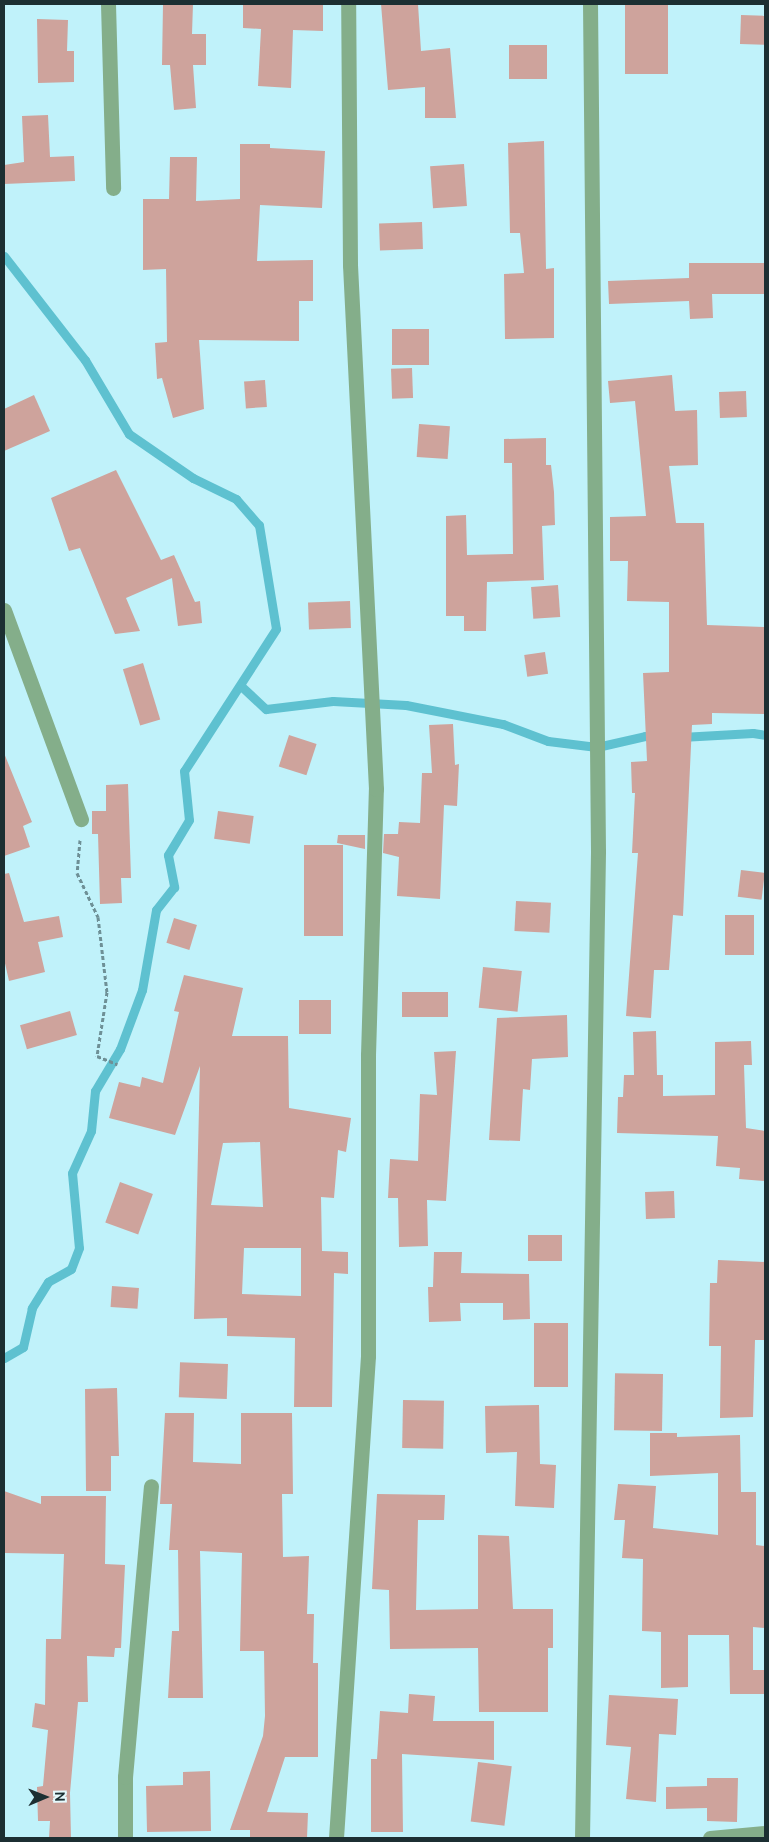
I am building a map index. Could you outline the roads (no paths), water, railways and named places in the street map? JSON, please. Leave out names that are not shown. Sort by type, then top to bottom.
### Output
[{"type":"street","points":[[108,4],[113,188]]},
{"type":"street","points":[[336,1838],[368,1356],[368,1054],[376,789],[350,265],[348,4]]},
{"type":"street","points":[[582,1838],[598,851],[590,4]]},
{"type":"street","points":[[4,610],[81,820]]},
{"type":"street","points":[[125,1838],[125,1778],[151,1486]]},
{"type":"street","points":[[710,1838],[765,1833]]},
{"type":"waterway","points":[[4,256],[85,360],[129,434],[193,478],[236,499],[259,525],[276,629],[184,771],[189,820],[168,855],[174,887],[156,910],[142,990],[120,1049],[95,1091],[91,1131],[72,1173],[79,1248],[71,1269],[48,1282],[32,1308],[23,1347],[4,1358]]},
{"type":"waterway","points":[[241,686],[266,709],[333,701],[406,705],[503,724],[548,741],[597,747],[645,736],[658,737]]},
{"type":"waterway","points":[[681,737],[753,733],[765,735]]}]
